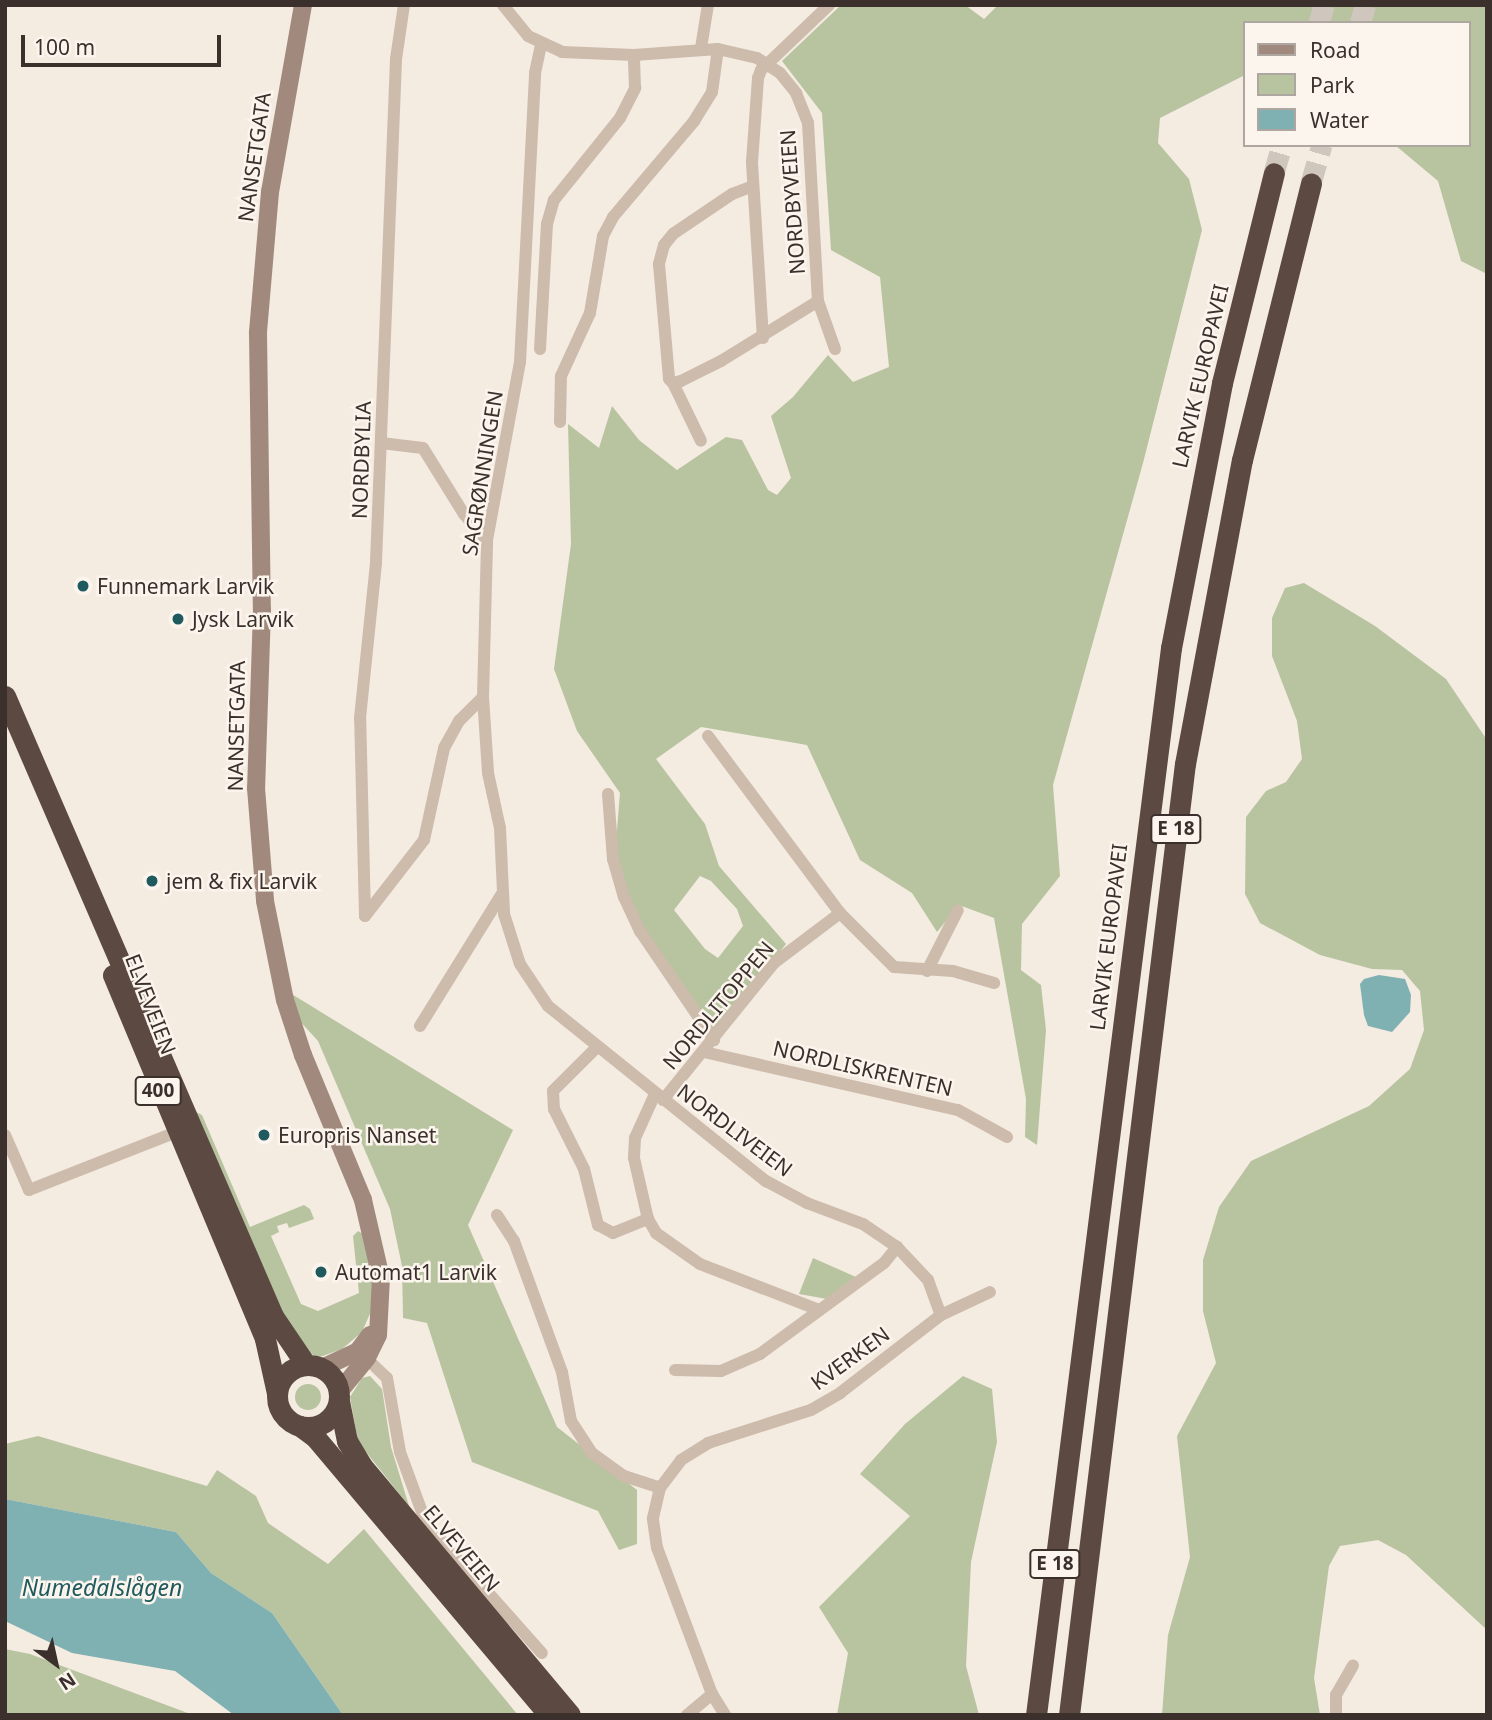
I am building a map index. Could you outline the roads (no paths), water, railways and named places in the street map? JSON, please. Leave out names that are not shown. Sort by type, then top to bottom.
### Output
[{"type":"highway","name":"LARVIK EUROPAVEI","points":[[1036,1715],[1171,648],[1222,383],[1274,173]]},
{"type":"highway","name":"E 18","points":[[1069,1715],[1185,764],[1241,460],[1311,183]]},
{"type":"highway","name":"ELVEVEIEN","points":[[5,696],[184,1129],[265,1339],[277,1393]]},
{"type":"highway","name":"ELVEVEIEN","points":[[184,1129],[273,1316],[314,1367]]},
{"type":"highway","points":[[277,1393],[286,1373],[314,1367]]},
{"type":"highway","name":"400","points":[[314,1367],[339,1396]]},
{"type":"highway","name":"400","points":[[277,1393],[286,1418],[300,1426]]},
{"type":"highway","name":"ELVEVEIEN","points":[[339,1396],[347,1441],[362,1466],[570,1715]]},
{"type":"highway","points":[[300,1426],[322,1424],[339,1396]]},
{"type":"highway","name":"ELVEVEIEN","points":[[300,1426],[315,1437],[549,1715]]},
{"type":"main road","name":"NANSETGATA","points":[[303,5],[275,153],[258,332],[261,610],[257,810],[265,901],[285,1000],[303,1055],[363,1200],[377,1253],[382,1306],[363,1354],[339,1396]]},
{"type":"main road","points":[[314,1367],[363,1354]]},
{"type":"street","name":"NORDBYLIA","points":[[404,5],[396,60],[376,562],[360,718],[365,916],[424,840],[444,748],[459,721],[483,697]]},
{"type":"street","name":"NORDBYVEIEN","points":[[503,5],[515,25],[541,44],[579,55],[634,55],[701,48],[718,49],[768,64],[796,93],[808,123],[818,301],[835,349]]},
{"type":"street","points":[[701,48],[708,5]]},
{"type":"street","points":[[763,338],[753,186],[753,114],[758,78],[768,64],[829,5]]},
{"type":"street","name":"SAGRØNNINGEN","points":[[483,697],[487,540],[520,362],[535,73],[541,44]]},
{"type":"street","points":[[560,422],[561,376],[590,313],[603,236],[613,218],[694,121],[712,92],[718,49]]},
{"type":"street","points":[[540,349],[547,224],[554,200],[620,118],[635,88],[634,55]]},
{"type":"street","points":[[701,441],[665,367],[659,264],[664,245],[722,200],[753,186]]},
{"type":"street","points":[[673,383],[763,338],[818,301]]},
{"type":"street","points":[[381,443],[423,448],[464,514],[487,540]]},
{"type":"street","name":"NORDLIVEIEN","points":[[483,697],[488,773],[500,828],[502,893],[520,964],[548,1006],[766,1181],[807,1203],[863,1224],[897,1247],[928,1280],[941,1315]]},
{"type":"street","points":[[708,736],[840,913],[894,967],[953,971],[994,983]]},
{"type":"street","points":[[608,794],[613,859],[624,897],[640,932],[714,1040]]},
{"type":"street","points":[[420,1027],[502,893]]},
{"type":"street","points":[[927,971],[958,909]]},
{"type":"street","name":"NORDLITOPPEN","points":[[648,1219],[636,1172],[635,1138],[659,1097],[704,1052],[774,963],[840,913]]},
{"type":"street","points":[[597,1047],[551,1098],[584,1169],[598,1225],[613,1233],[648,1219],[661,1238],[684,1256],[819,1310]]},
{"type":"street","name":"NORDLISKRENTEN","points":[[704,1052],[958,1110],[1007,1137]]},
{"type":"street","points":[[5,1135],[29,1190],[184,1129]]},
{"type":"street","points":[[497,1215],[514,1241],[562,1372],[571,1421],[593,1453],[624,1476],[660,1488],[653,1518],[657,1548],[712,1694],[725,1715]]},
{"type":"street","points":[[675,1370],[721,1371],[739,1365],[884,1263],[897,1247]]},
{"type":"street","name":"KVERKEN","points":[[660,1488],[690,1454],[708,1443],[811,1410],[840,1393],[941,1315],[990,1292]]},
{"type":"street","points":[[363,1354],[387,1378],[400,1452],[426,1523],[542,1653]]},
{"type":"street","points":[[1336,1715],[1336,1695],[1353,1665]]},
{"type":"street","points":[[687,1715],[712,1694]]},
{"type":"water","points":[[1379,975],[1405,979],[1411,995],[1410,1012],[1392,1032],[1368,1026],[1364,1015],[1360,984],[1364,979]]},
{"type":"water","name":"Numedalslågen","points":[[5,1499],[176,1532],[211,1573],[272,1613],[343,1715],[234,1715],[175,1671],[72,1653],[5,1621]]},
{"type":"tunnel","points":[[1320,21],[1324,5]]},
{"type":"tunnel","points":[[1361,21],[1366,5]]},
{"type":"tunnel","points":[[1274,173],[1281,147]]},
{"type":"tunnel","points":[[1311,183],[1321,147]]},
{"type":"place","name":"Funnemark Larvik","points":[[83,586]]},
{"type":"place","name":"Jysk Larvik","points":[[178,619]]},
{"type":"place","name":"jem & fix Larvik","points":[[152,881]]},
{"type":"place","name":"Europris Nanset","points":[[264,1135]]},
{"type":"place","name":"Automat1 Larvik","points":[[321,1272]]}]
